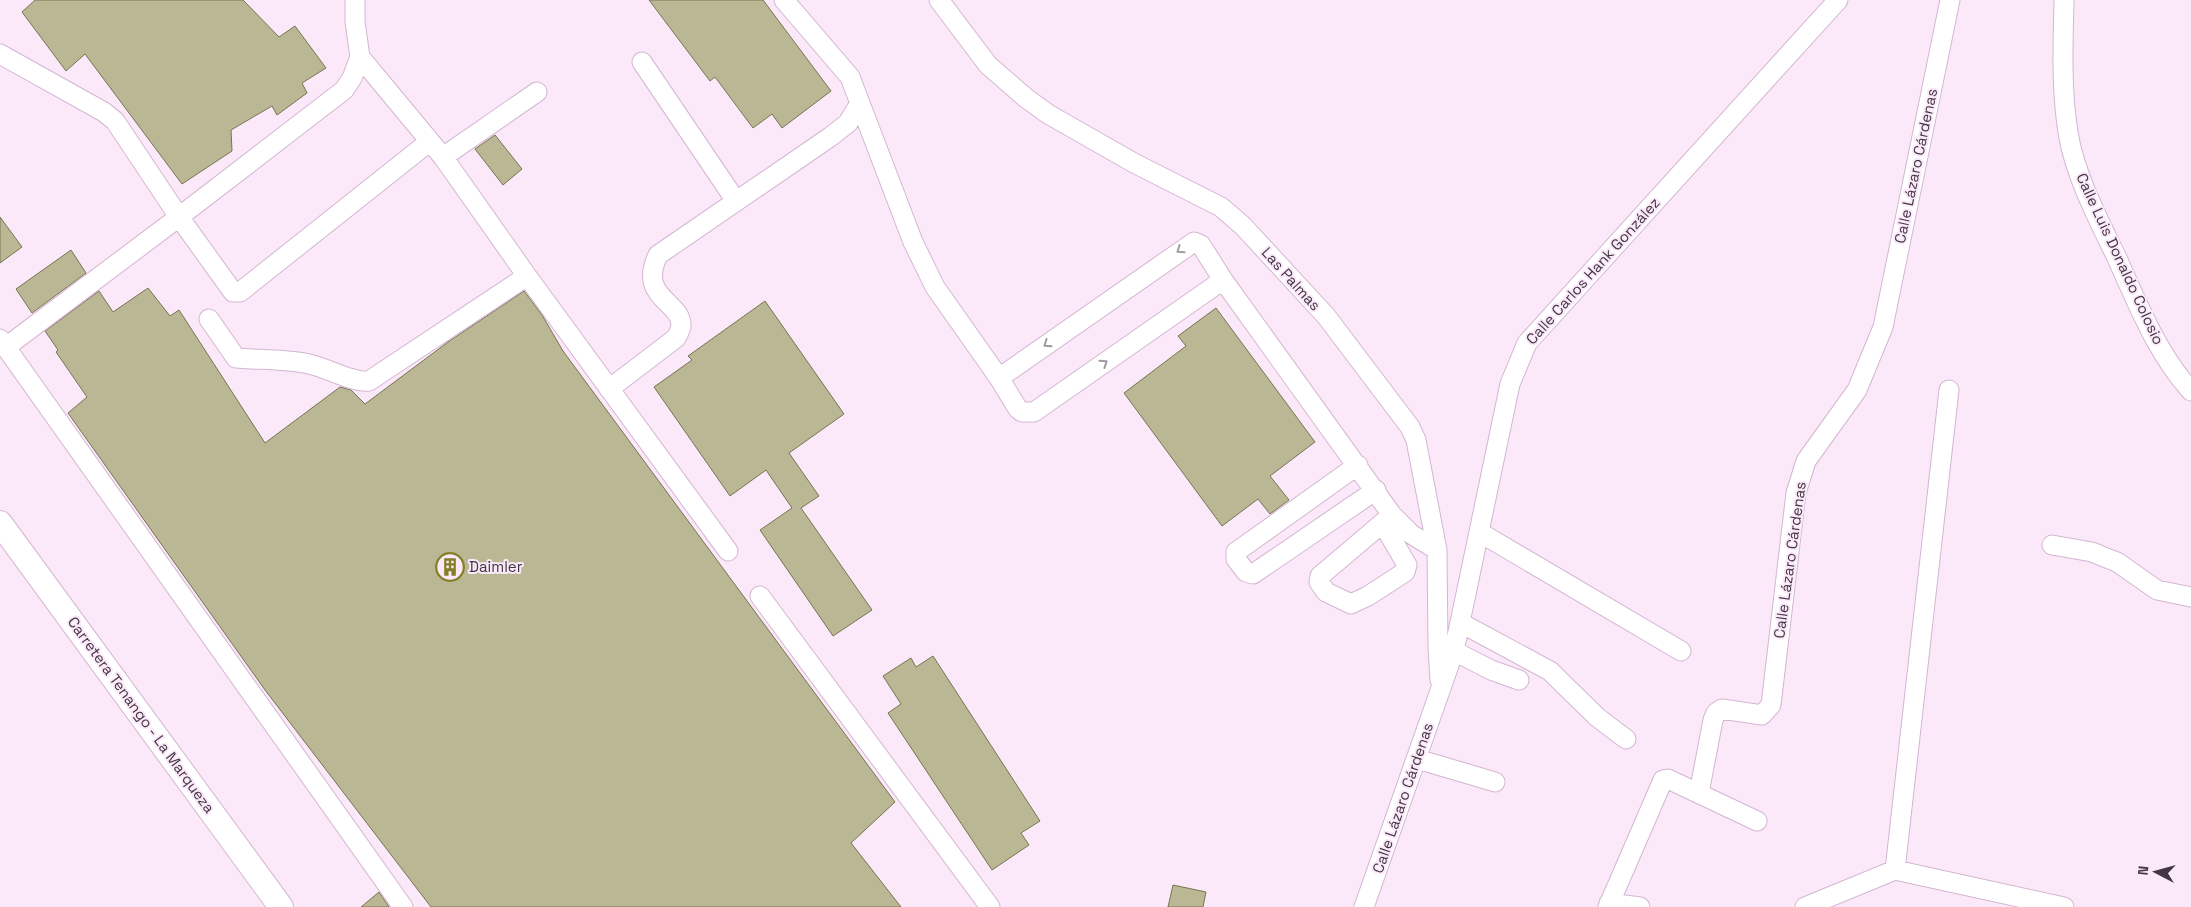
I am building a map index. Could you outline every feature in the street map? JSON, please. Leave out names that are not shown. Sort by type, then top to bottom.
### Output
[{"type":"main road","name":"Carretera Tenango - La Marqueza","points":[[0,523],[281,907]]},
{"type":"street","points":[[341,0],[355,22]]},
{"type":"street","points":[[355,0],[355,22],[360,57],[352,78],[344,90],[179,217],[3,343],[403,907]]},
{"type":"street","points":[[784,0],[850,77],[913,242],[935,287],[999,378],[1018,409],[1022,412],[1034,412],[1223,280]]},
{"type":"street","name":"Las Palmas","points":[[939,0],[988,65],[1026,98],[1048,114],[1134,163],[1221,208],[1243,226],[1326,316],[1413,433],[1437,550],[1438,648],[1441,689]]},
{"type":"street","name":"Calle Carlos Hank González","points":[[1441,689],[1461,623],[1510,384],[1527,343],[1838,0]]},
{"type":"street","name":"Calle Lázaro Cárdenas","points":[[1699,793],[1713,720],[1716,714],[1722,709],[1762,715],[1771,705],[1796,493],[1806,461],[1857,390],[1883,327],[1950,0]]},
{"type":"street","name":"Calle Luis Donaldo Colosio","points":[[2064,0],[2062,78],[2068,134],[2085,191],[2154,339],[2182,381],[2191,391]]},
{"type":"street","points":[[0,54],[104,112],[114,121],[230,289],[240,292],[429,142]]},
{"type":"street","points":[[360,57],[443,157],[526,276],[728,551]]},
{"type":"street","points":[[642,62],[736,201]]},
{"type":"street","points":[[443,157],[537,92]]},
{"type":"street","points":[[609,389],[676,338],[681,327],[679,317],[654,288],[654,265],[658,255],[830,138],[848,123],[860,103]]},
{"type":"street","points":[[999,378],[1190,242],[1201,245],[1223,280],[1376,490],[1407,565],[1404,572],[1368,596],[1351,604],[1326,592],[1319,582],[1320,576],[1387,520]]},
{"type":"street","points":[[209,319],[236,358],[304,363],[341,373],[353,380],[369,381],[526,276]]},
{"type":"street","points":[[1895,870],[1949,390]]},
{"type":"street","points":[[1358,465],[1236,552],[1236,559],[1246,572],[1253,574],[1376,490]]},
{"type":"street","points":[[1387,520],[1437,550]]},
{"type":"street","points":[[1479,532],[1681,651]]},
{"type":"street","points":[[2052,545],[2104,556],[2157,590],[2191,597]]},
{"type":"street","points":[[760,596],[990,907]]},
{"type":"street","points":[[1461,623],[1550,671],[1597,717],[1626,739]]},
{"type":"street","points":[[1454,651],[1491,670],[1519,680]]},
{"type":"street","name":"Calle Lázaro Cárdenas","points":[[1364,907],[1441,689]]},
{"type":"street","points":[[1417,759],[1495,782]]},
{"type":"street","points":[[1640,907],[1609,905],[1660,783],[1668,779],[1757,821]]},
{"type":"street","points":[[1805,907],[1895,870],[2064,907]]},
{"type":"building","points":[[35,0],[243,0],[279,37],[295,26],[326,68],[302,83],[307,93],[277,115],[272,106],[231,130],[232,151],[182,184],[85,54],[66,71],[22,12]]},
{"type":"building","points":[[649,0],[763,0],[831,91],[782,128],[772,114],[753,128],[715,77],[710,81]]},
{"type":"building","points":[[495,135],[522,169],[503,185],[475,149]]},
{"type":"building","points":[[0,217],[22,247],[0,263]]},
{"type":"building","points":[[71,250],[86,273],[32,313],[16,289]]},
{"type":"building","name":"Daimler","points":[[148,288],[170,316],[179,310],[265,443],[340,387],[351,390],[365,404],[448,342],[524,291],[542,315],[563,351],[895,802],[851,843],[901,907],[431,907],[265,690],[68,413],[87,397],[56,352],[58,350],[45,331],[99,291],[113,312]]},
{"type":"building","points":[[765,301],[844,414],[789,453],[819,496],[801,508],[872,610],[833,636],[760,530],[792,508],[766,470],[730,496],[654,387],[692,360],[688,356]]},
{"type":"building","points":[[1216,308],[1315,442],[1270,476],[1289,500],[1270,514],[1258,499],[1222,526],[1124,393],[1186,346],[1178,336]]},
{"type":"building","points":[[933,656],[1040,821],[1021,833],[1029,845],[992,870],[888,713],[901,704],[883,676],[911,658],[916,667]]},
{"type":"building","points":[[1173,885],[1206,892],[1203,907],[1168,907]]},
{"type":"building","points":[[379,892],[389,907],[361,907]]},
{"type":"place","name":"Daimler","points":[[450,567]]}]
